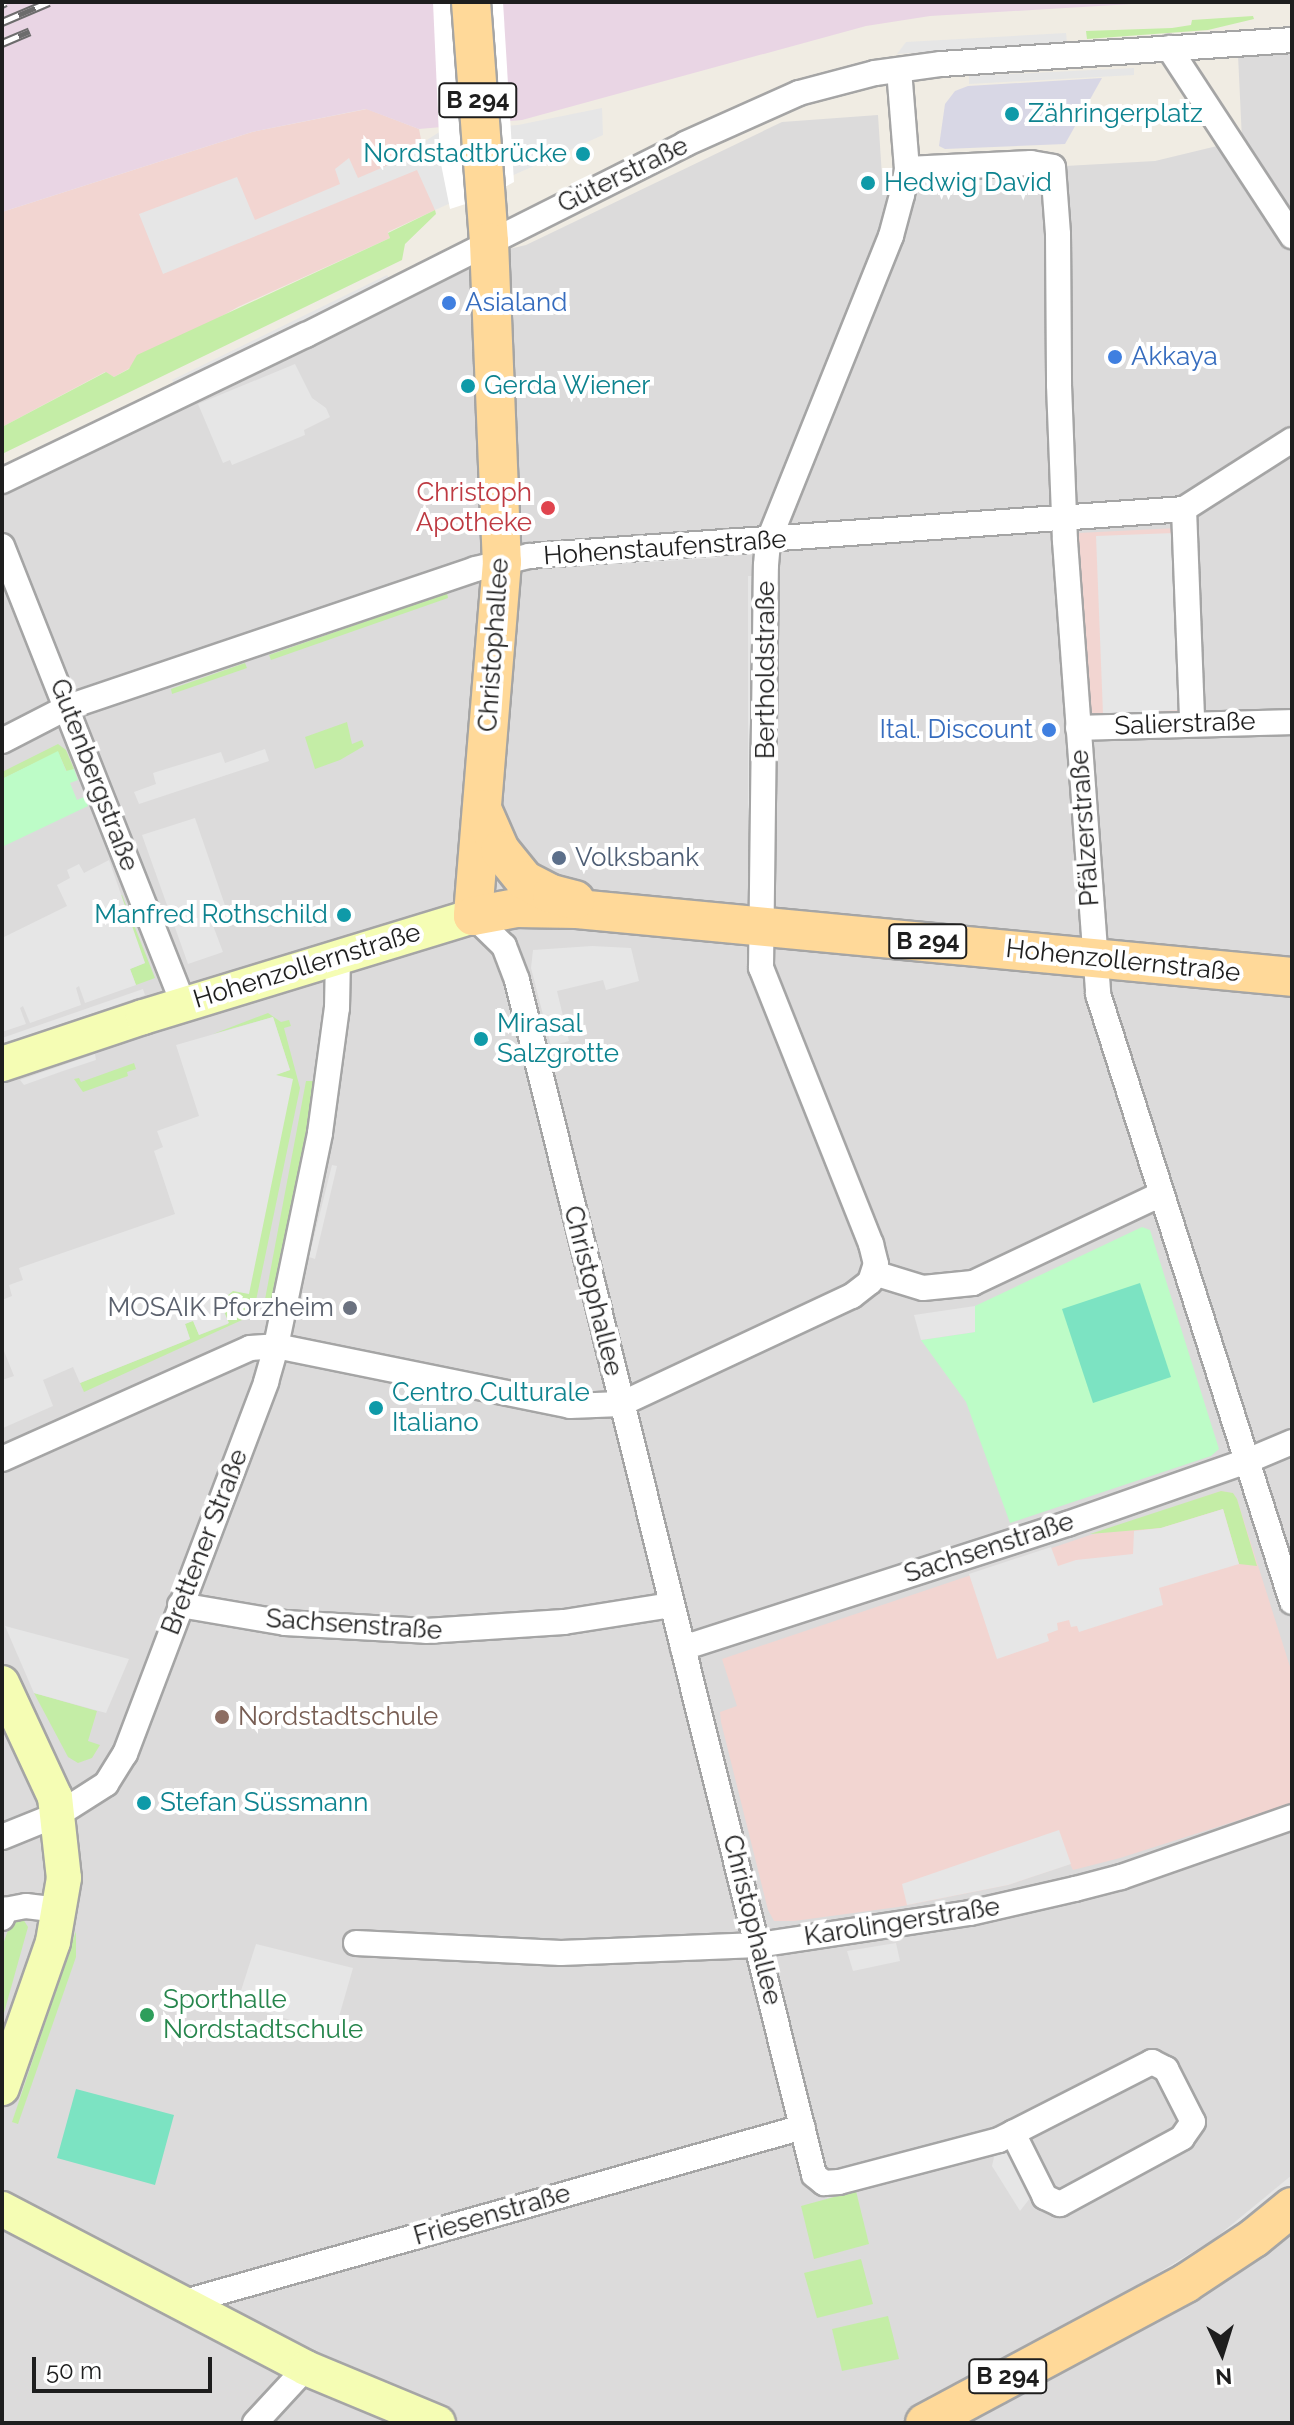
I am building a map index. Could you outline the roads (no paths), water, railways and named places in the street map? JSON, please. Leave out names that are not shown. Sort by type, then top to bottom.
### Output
[{"type":"main road","name":"Christophallee","points":[[471,2],[489,242],[502,562],[473,916]]},
{"type":"main road","name":"Hohenzollernstraße","points":[[481,807],[500,850],[524,880],[552,894],[620,912]]},
{"type":"main road","name":"Hohenzollernstraße","points":[[2,1064],[473,916],[528,908],[620,912],[1093,961],[1292,977]]},
{"type":"main road","points":[[2,1683],[48,1777],[59,1814],[64,1869],[61,1910],[2,2088]]},
{"type":"main road","points":[[2,2191],[20,2200],[43,2228]]},
{"type":"main road","name":"B 294","points":[[925,2423],[1186,2283],[1254,2238],[1292,2207]]},
{"type":"main road","points":[[2,2209],[306,2368],[438,2423]]},
{"type":"street","name":"Güterstraße","points":[[2,481],[318,330],[489,242],[776,102],[842,80],[899,70],[1292,40]]},
{"type":"street","points":[[1169,48],[1292,236]]},
{"type":"street","name":"Bertholdstraße","points":[[874,1273],[871,1244],[762,976],[768,542],[891,236],[907,169],[899,70]]},
{"type":"street","name":"Pfälzerstraße","points":[[907,169],[1031,163],[1053,167],[1058,234],[1059,385],[1065,517],[1093,961],[1098,994],[1292,1602]]},
{"type":"street","name":"Hohenstaufenstraße","points":[[2,741],[68,707],[444,577],[502,562],[529,556],[768,542],[1184,509],[1292,440]]},
{"type":"street","points":[[1184,509],[1192,722]]},
{"type":"street","name":"Gutenbergstraße","points":[[2,546],[184,1005]]},
{"type":"street","name":"Salierstraße","points":[[1078,728],[1192,722],[1292,722]]},
{"type":"street","name":"Christophallee","points":[[473,916],[504,946],[517,980],[814,2175],[832,2184],[986,2144],[1152,2062],[1166,2069],[1193,2122],[1182,2138],[1060,2204],[1045,2197],[1013,2133]]},
{"type":"street","name":"Brettener Straße","points":[[2,1837],[59,1814],[106,1784],[120,1766],[266,1382],[276,1346],[320,1133],[337,1008],[338,957]]},
{"type":"street","points":[[2,1459],[242,1351],[276,1346],[570,1406],[621,1404],[862,1291],[874,1273],[923,1288],[973,1283],[1161,1194]]},
{"type":"street","name":"Sachsenstraße","points":[[683,1648],[1247,1461],[1292,1442]]},
{"type":"street","name":"Sachsenstraße","points":[[180,1605],[285,1623],[426,1631],[550,1624],[671,1605]]},
{"type":"street","name":"Karolingerstraße","points":[[356,1943],[548,1953],[758,1945],[970,1913],[1075,1889],[1292,1817]]},
{"type":"street","points":[[2,1918],[5,1910],[26,1906],[61,1910]]},
{"type":"street","name":"Friesenstraße","points":[[181,2303],[803,2127]]},
{"type":"street","points":[[255,2423],[306,2368]]},
{"type":"railway","points":[[2,4],[6,2]]},
{"type":"railway","points":[[2,22],[49,2]]},
{"type":"railway","points":[[2,43],[30,31]]},
{"type":"place","name":"Zähringerplatz","points":[[1012,114]]},
{"type":"place","name":"Nordstadtbrücke","points":[[583,154]]},
{"type":"place","name":"Hedwig David","points":[[868,183]]},
{"type":"place","name":"Asialand","points":[[449,303]]},
{"type":"place","name":"Akkaya","points":[[1115,357]]},
{"type":"place","name":"Gerda Wiener","points":[[468,386]]},
{"type":"place","name":"Christoph Apotheke","points":[[548,508]]},
{"type":"place","name":"Ital. Discount","points":[[1049,730]]},
{"type":"place","name":"Volksbank","points":[[559,858]]},
{"type":"place","name":"Manfred Rothschild","points":[[344,915]]},
{"type":"place","name":"Mirasal Salzgrotte","points":[[481,1039]]},
{"type":"place","name":"MOSAIK Pforzheim","points":[[350,1308]]},
{"type":"place","name":"Centro Culturale Italiano","points":[[376,1408]]},
{"type":"place","name":"Nordstadtschule","points":[[222,1717]]},
{"type":"place","name":"Stefan Süssmann","points":[[144,1803]]},
{"type":"place","name":"Sporthalle Nordstadtschule","points":[[147,2015]]}]
